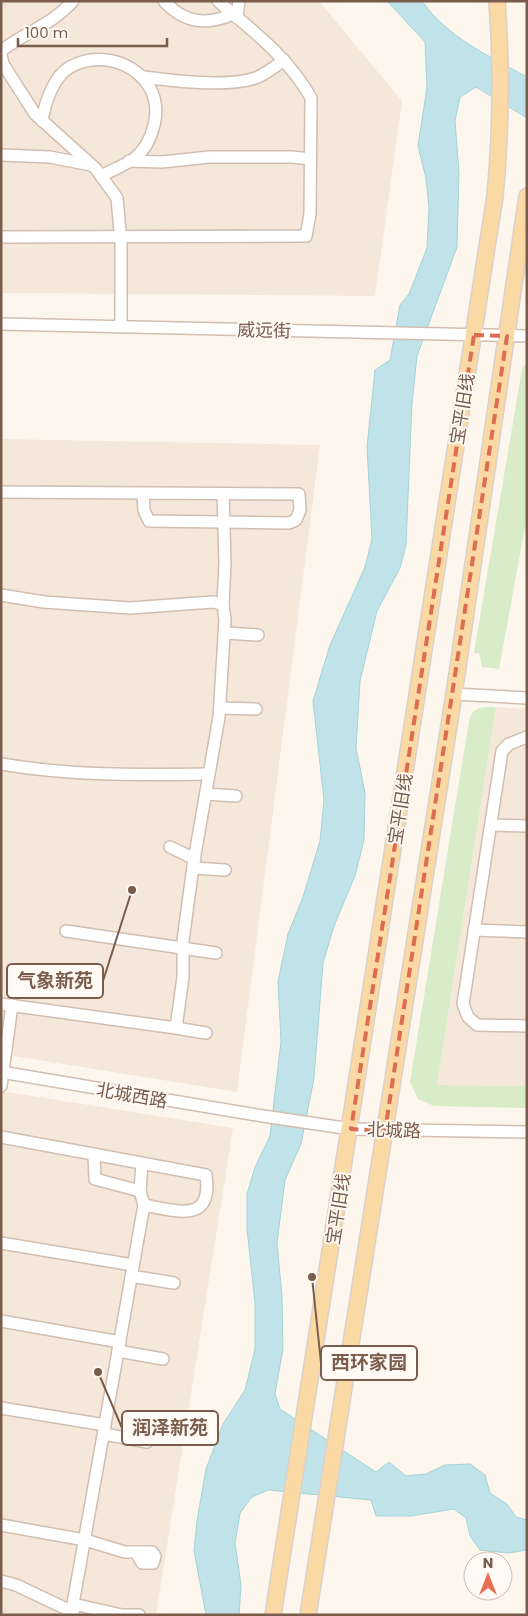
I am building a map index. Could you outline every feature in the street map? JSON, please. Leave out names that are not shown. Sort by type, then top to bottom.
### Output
[{"type":"main road","name":"宝平旧线","points":[[273,1615],[351,1129],[495,196],[500,120],[501,57],[497,1]]},
{"type":"main road","name":"宝平旧线","points":[[308,1615],[454,694],[527,196]]},
{"type":"street","points":[[1,51],[18,38],[49,22],[72,1]]},
{"type":"street","points":[[164,1],[176,15],[192,21],[235,16]]},
{"type":"street","points":[[1,237],[306,236],[310,214],[311,98],[284,60],[218,1]]},
{"type":"street","points":[[235,16],[239,1]]},
{"type":"street","points":[[42,121],[45,104],[57,81],[69,68],[93,60],[127,64],[144,77],[152,92],[157,115],[150,141],[135,158],[101,176]]},
{"type":"street","points":[[144,77],[179,81],[241,81],[258,77],[284,60]]},
{"type":"street","points":[[2,61],[35,114],[93,166],[117,198],[121,237],[121,326]]},
{"type":"street","points":[[1,155],[50,157],[93,166]]},
{"type":"street","points":[[129,161],[162,162],[209,157],[292,157],[310,159]]},
{"type":"street","name":"威远街","points":[[1,324],[527,336]]},
{"type":"street","points":[[1,492],[299,494],[301,501],[296,520],[289,522],[149,521],[144,510],[143,493]]},
{"type":"street","points":[[176,1028],[183,977],[183,949],[194,864],[220,708],[225,633],[223,604],[223,494]]},
{"type":"street","points":[[1,595],[44,602],[130,608],[212,602],[223,604]]},
{"type":"street","points":[[225,633],[258,635]]},
{"type":"street","points":[[454,694],[527,698]]},
{"type":"street","points":[[220,708],[256,709]]},
{"type":"street","points":[[527,737],[509,744],[502,751],[463,1004],[468,1017],[477,1025],[527,1026]]},
{"type":"street","points":[[1,764],[48,772],[100,776],[209,774]]},
{"type":"street","points":[[206,794],[236,796]]},
{"type":"street","points":[[491,824],[527,826]]},
{"type":"street","points":[[170,847],[194,864],[224,870]]},
{"type":"street","points":[[474,930],[527,932]]},
{"type":"street","points":[[66,931],[216,953]]},
{"type":"street","points":[[1,1086],[7,1005],[206,1033]]},
{"type":"street","name":"北城西路","points":[[2,1072],[262,1116]]},
{"type":"street","name":"北城路","points":[[262,1116],[351,1129],[527,1132]]},
{"type":"street","points":[[1,1137],[206,1174],[207,1186],[204,1203],[196,1210],[172,1210],[144,1205]]},
{"type":"street","points":[[94,1154],[95,1178],[140,1191]]},
{"type":"street","points":[[73,1610],[144,1205],[140,1191],[142,1163]]},
{"type":"street","points":[[1,1243],[132,1271],[174,1283]]},
{"type":"street","points":[[1,1321],[119,1346],[163,1359]]},
{"type":"street","points":[[1,1408],[104,1430],[147,1442]]},
{"type":"street","points":[[1,1525],[85,1540],[125,1552],[136,1552]]},
{"type":"street","points":[[1,1581],[16,1585],[73,1610],[139,1615]]},
{"type":"highlighted area","points":[[474,335],[507,336],[385,1131],[351,1129]]},
{"type":"shaded area","points":[[1,1],[319,1],[402,101],[375,296],[1,293]]},
{"type":"shaded area","points":[[1,439],[320,445],[237,1092],[1,1054]]},
{"type":"shaded area","points":[[496,707],[527,709],[527,1086],[437,1085]]},
{"type":"shaded area","points":[[1,1091],[233,1128],[156,1615],[1,1615]]},
{"type":"green space","points":[[527,361],[527,516],[499,669],[482,667],[479,653],[474,653],[522,369]]},
{"type":"green space","points":[[484,707],[496,707],[437,1085],[527,1086],[527,1108],[434,1106],[418,1099],[410,1082],[469,721],[474,711]]},
{"type":"water","points":[[387,1],[422,1],[432,14],[456,35],[527,77],[527,118],[476,87],[460,97],[455,121],[459,173],[457,247],[417,356],[412,403],[406,545],[400,568],[377,611],[360,681],[356,748],[365,793],[364,840],[355,876],[334,926],[323,963],[314,1078],[301,1144],[285,1180],[277,1243],[282,1296],[283,1349],[275,1394],[280,1409],[376,1472],[389,1462],[406,1476],[426,1474],[445,1465],[470,1464],[485,1475],[490,1493],[507,1504],[516,1517],[527,1520],[527,1550],[513,1552],[480,1550],[470,1536],[466,1518],[454,1509],[411,1516],[376,1516],[371,1500],[268,1490],[252,1497],[240,1513],[235,1543],[241,1585],[239,1615],[206,1615],[194,1551],[197,1521],[206,1469],[223,1424],[245,1390],[255,1349],[255,1303],[247,1229],[247,1194],[255,1167],[270,1136],[281,1041],[278,982],[288,934],[303,897],[320,841],[324,800],[313,701],[330,645],[365,567],[372,539],[367,447],[375,370],[390,360],[400,305],[409,294],[427,248],[429,208],[426,178],[418,146],[427,87],[425,42]]},
{"type":"place","name":"气象新苑","points":[[132,890]]},
{"type":"place","name":"西环家园","points":[[312,1277]]},
{"type":"place","name":"润泽新苑","points":[[98,1372]]}]
